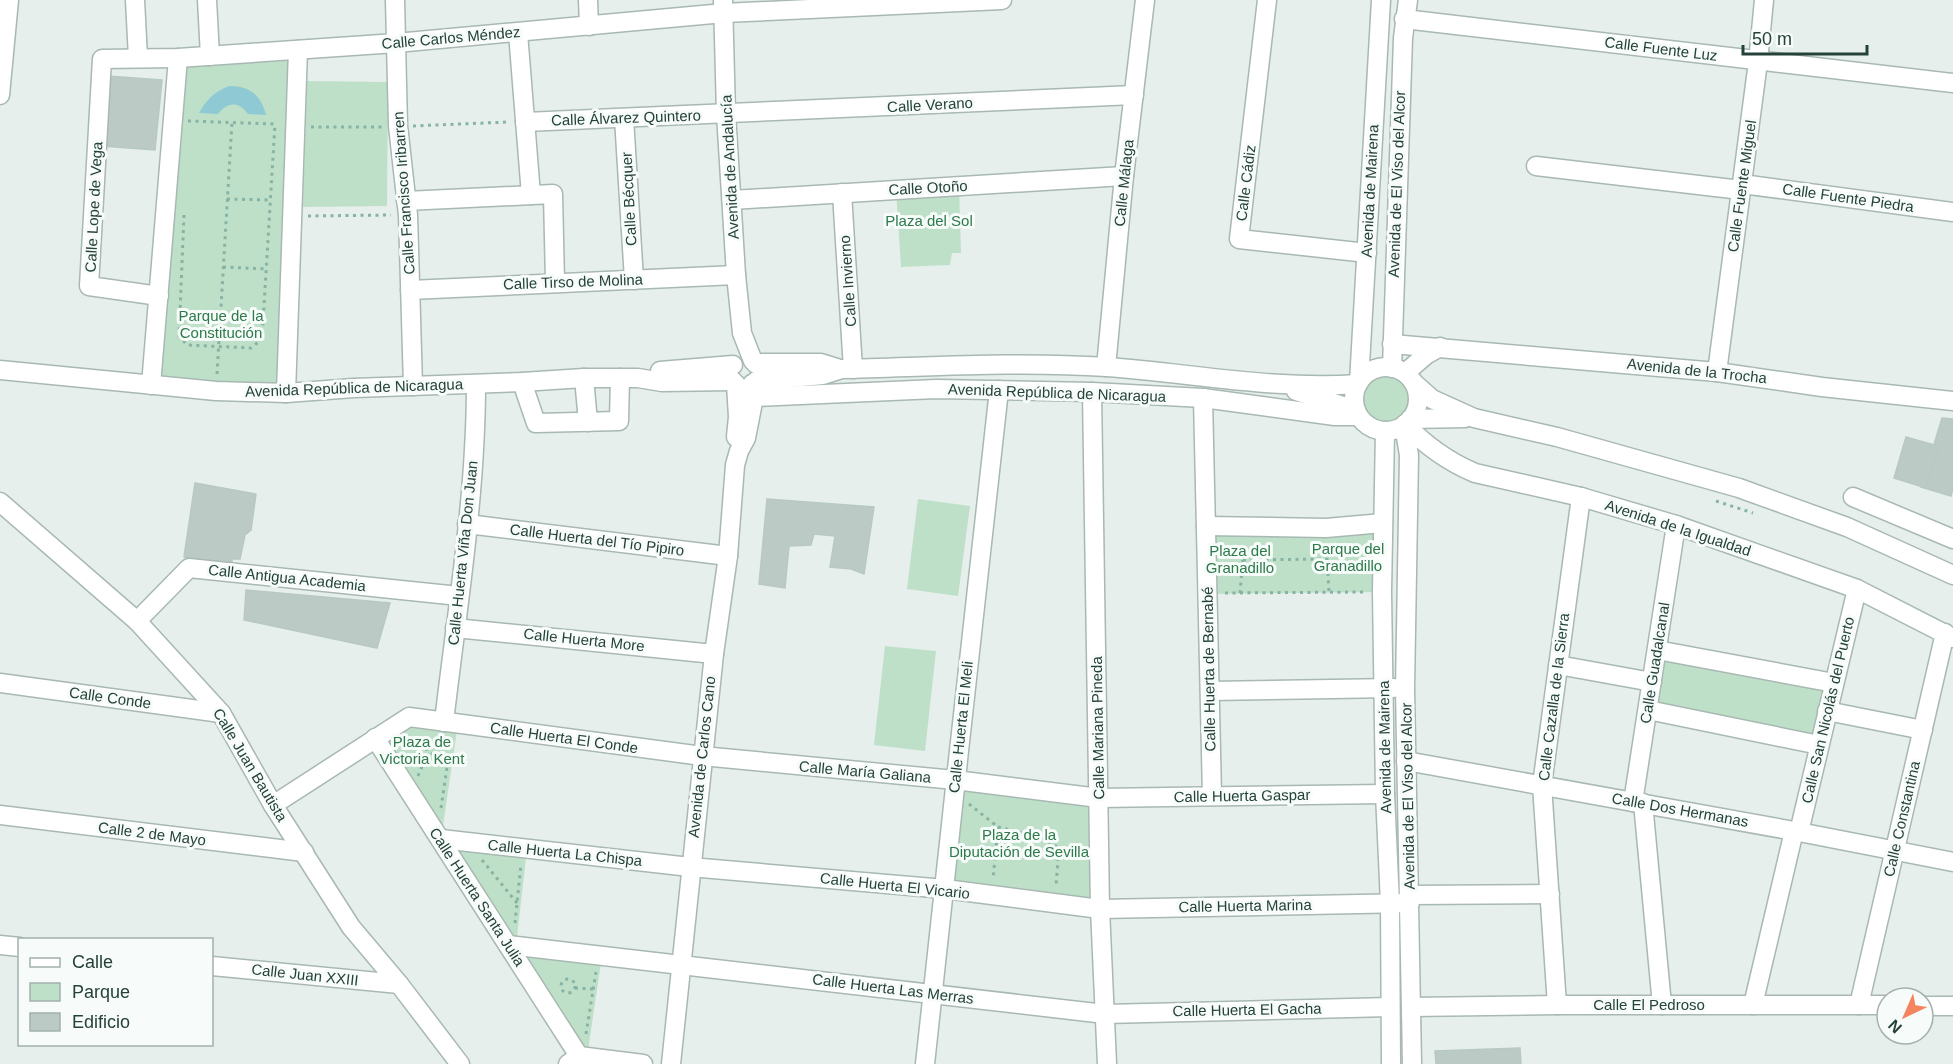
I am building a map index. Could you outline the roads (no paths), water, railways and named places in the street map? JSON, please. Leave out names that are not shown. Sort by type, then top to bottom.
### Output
[{"type":"street","points":[[0,95],[9,0]]},
{"type":"street","points":[[135,0],[138,58]]},
{"type":"street","points":[[207,0],[210,56]]},
{"type":"street","name":"Calle Francisco Iribarren","points":[[395,0],[398,126],[407,208],[413,386]]},
{"type":"street","points":[[588,0],[589,26]]},
{"type":"street","name":"Calle Carlos Méndez","points":[[102,59],[178,58],[518,33],[589,26],[723,7],[1002,0]]},
{"type":"street","name":"Calle Málaga","points":[[1106,367],[1124,176],[1145,0]]},
{"type":"street","name":"Calle Cádiz","points":[[1267,0],[1239,239],[1367,253]]},
{"type":"street","name":"Avenida de Mairena","points":[[1358,383],[1381,0]]},
{"type":"street","name":"Avenida de El Viso del Alcor","points":[[1404,375],[1392,344],[1404,19],[1408,0]]},
{"type":"street","name":"Calle Fuente Miguel","points":[[1717,372],[1758,62],[1764,0]]},
{"type":"street","name":"Avenida de Andalucía","points":[[723,7],[726,114],[736,275],[746,375]]},
{"type":"street","name":"Calle Fuente Luz","points":[[1404,19],[1953,83]]},
{"type":"street","points":[[518,33],[531,195]]},
{"type":"street","points":[[286,393],[298,50]]},
{"type":"street","points":[[152,385],[178,58]]},
{"type":"street","name":"Calle Lope de Vega","points":[[102,59],[89,286],[159,296]]},
{"type":"street","name":"Calle Verano","points":[[726,114],[1134,96]]},
{"type":"street","name":"Calle Álvarez Quintero","points":[[525,122],[726,114]]},
{"type":"street","name":"Calle Bécquer","points":[[624,118],[633,280]]},
{"type":"street","name":"Calle Fuente Piedra","points":[[1536,166],[1953,212]]},
{"type":"street","name":"Calle Otoño","points":[[732,200],[1124,176]]},
{"type":"street","name":"Calle Invierno","points":[[842,193],[848,369]]},
{"type":"street","points":[[407,208],[553,194],[555,283]]},
{"type":"street","name":"Calle Tirso de Molina","points":[[410,290],[736,275]]},
{"type":"street","name":"Avenida de la Trocha","points":[[1392,344],[1717,372],[1822,387],[1953,401]]},
{"type":"street","points":[[1404,375],[1426,355],[1440,347]]},
{"type":"street","name":"Avenida República de Nicaragua","points":[[0,370],[216,391],[286,393],[584,378],[629,378],[662,382],[746,375],[823,375],[848,369],[1002,363],[1106,367],[1272,383],[1329,386],[1358,383]]},
{"type":"street","points":[[1404,375],[1417,393],[1418,402],[1415,411],[1406,423],[1394,430],[1385,431],[1369,426],[1357,413],[1354,397],[1358,383],[1374,369],[1404,375],[1432,399],[1474,418],[1557,437],[1739,488],[1847,526],[1953,574]]},
{"type":"street","name":"Avenida República de Nicaragua","points":[[746,375],[936,389],[1092,392],[1203,398],[1335,416],[1357,413]]},
{"type":"street","name":"Avenida de Carlos Cano","points":[[671,1064],[702,756],[728,556],[735,465],[746,438],[746,375]]},
{"type":"street","points":[[584,378],[588,422]]},
{"type":"street","points":[[522,382],[536,423],[619,421],[629,378]]},
{"type":"street","name":"Avenida República de Nicaragua","points":[[1272,383],[1357,413]]},
{"type":"street","name":"Calle Huerta Viña Don Juan","points":[[449,722],[455,628],[476,415],[476,384]]},
{"type":"street","name":"Calle Huerta El Meli","points":[[925,1064],[999,390]]},
{"type":"street","name":"Calle Mariana Pineda","points":[[1092,392],[1100,909],[1107,1064]]},
{"type":"street","name":"Calle Huerta de Bernabé","points":[[1203,398],[1212,796]]},
{"type":"street","points":[[1406,423],[1474,418]]},
{"type":"street","name":"Avenida de El Viso del Alcor","points":[[1406,423],[1409,455],[1405,689],[1412,1064]]},
{"type":"street","name":"Avenida de la Igualdad","points":[[1406,423],[1428,445],[1475,473],[1581,498],[1676,525],[1857,589],[1949,635]]},
{"type":"street","name":"Avenida de Mairena","points":[[1385,431],[1382,592],[1384,794],[1390,903],[1391,1064]]},
{"type":"street","points":[[1853,497],[1953,539]]},
{"type":"street","name":"Calle Cazalla de la Sierra","points":[[1557,1005],[1542,784],[1581,498]]},
{"type":"street","name":"Calle Juan Bautista","points":[[0,502],[137,621],[159,637],[221,713],[273,805],[351,927],[399,984],[460,1064]]},
{"type":"street","points":[[1888,544],[1899,515]]},
{"type":"street","points":[[1206,526],[1326,528],[1383,523]]},
{"type":"street","name":"Calle Huerta del Tío Pipiro","points":[[467,524],[728,556]]},
{"type":"street","name":"Calle Guadalcanal","points":[[1662,1005],[1638,802],[1648,711],[1676,525]]},
{"type":"street","name":"Calle Antigua Academia","points":[[137,621],[189,568],[459,596]]},
{"type":"street","name":"Calle San Nicolás del Puerto","points":[[1753,1005],[1857,589]]},
{"type":"street","name":"Calle Huerta More","points":[[455,628],[714,654]]},
{"type":"street","name":"Calle Constantina","points":[[1860,1005],[1923,730],[1949,635]]},
{"type":"street","points":[[1657,650],[1834,683]]},
{"type":"street","points":[[1558,665],[1652,682]]},
{"type":"street","name":"Calle Conde","points":[[0,683],[221,713]]},
{"type":"street","name":"Avenida de El Viso del Alcor","points":[[1210,691],[1384,687],[1405,689]]},
{"type":"street","points":[[1648,711],[1819,745]]},
{"type":"street","points":[[1827,711],[1923,730]]},
{"type":"street","name":"Calle Huerta El Conde","points":[[273,805],[409,717],[702,756]]},
{"type":"street","name":"Calle Huerta Santa Julia","points":[[375,738],[510,945],[576,1059]]},
{"type":"street","name":"Calle María Galiana","points":[[702,756],[954,786],[1099,798]]},
{"type":"street","name":"Calle Dos Hermanas","points":[[1406,761],[1542,784],[1953,862]]},
{"type":"street","name":"Calle Huerta Gaspar","points":[[1099,798],[1384,794]]},
{"type":"street","name":"Calle 2 de Mayo","points":[[0,815],[304,852]]},
{"type":"street","name":"Calle Huerta La Chispa","points":[[439,836],[469,842],[690,867]]},
{"type":"street","name":"Calle Huerta El Vicario","points":[[690,867],[945,889],[1100,909]]},
{"type":"street","points":[[1410,899],[1550,894]]},
{"type":"street","name":"Avenida de El Viso del Alcor","points":[[1390,903],[1410,899]]},
{"type":"street","name":"Calle Huerta Marina","points":[[1100,909],[1390,903]]},
{"type":"street","points":[[0,945],[18,947]]},
{"type":"street","name":"Calle Huerta Las Merras","points":[[510,945],[1105,1014]]},
{"type":"street","name":"Calle Juan XXIII","points":[[213,966],[399,984]]},
{"type":"street","name":"Calle El Pedroso","points":[[1411,1007],[1875,1005]]},
{"type":"street","points":[[1935,1006],[1953,1006]]},
{"type":"street","name":"Calle Huerta El Gacha","points":[[1105,1014],[1390,1007]]},
{"type":"street","points":[[576,1059],[643,1064]]},
{"type":"water","points":[[229,86],[243,88],[253,93],[261,102],[266,115],[248,114],[237,105],[229,105],[218,114],[199,113],[211,96]]},
{"type":"park label","name":"Plaza del Sol","points":[[929,221]]},
{"type":"park label","name":"Parque de la Constitución","points":[[221,324]]},
{"type":"park label","name":"Parque del Granadillo","points":[[1348,558]]},
{"type":"park label","name":"Plaza del Granadillo","points":[[1240,560]]},
{"type":"park label","name":"Plaza de Victoria Kent","points":[[422,750]]},
{"type":"park label","name":"Plaza de la Diputación de Sevilla","points":[[1019,844]]}]
